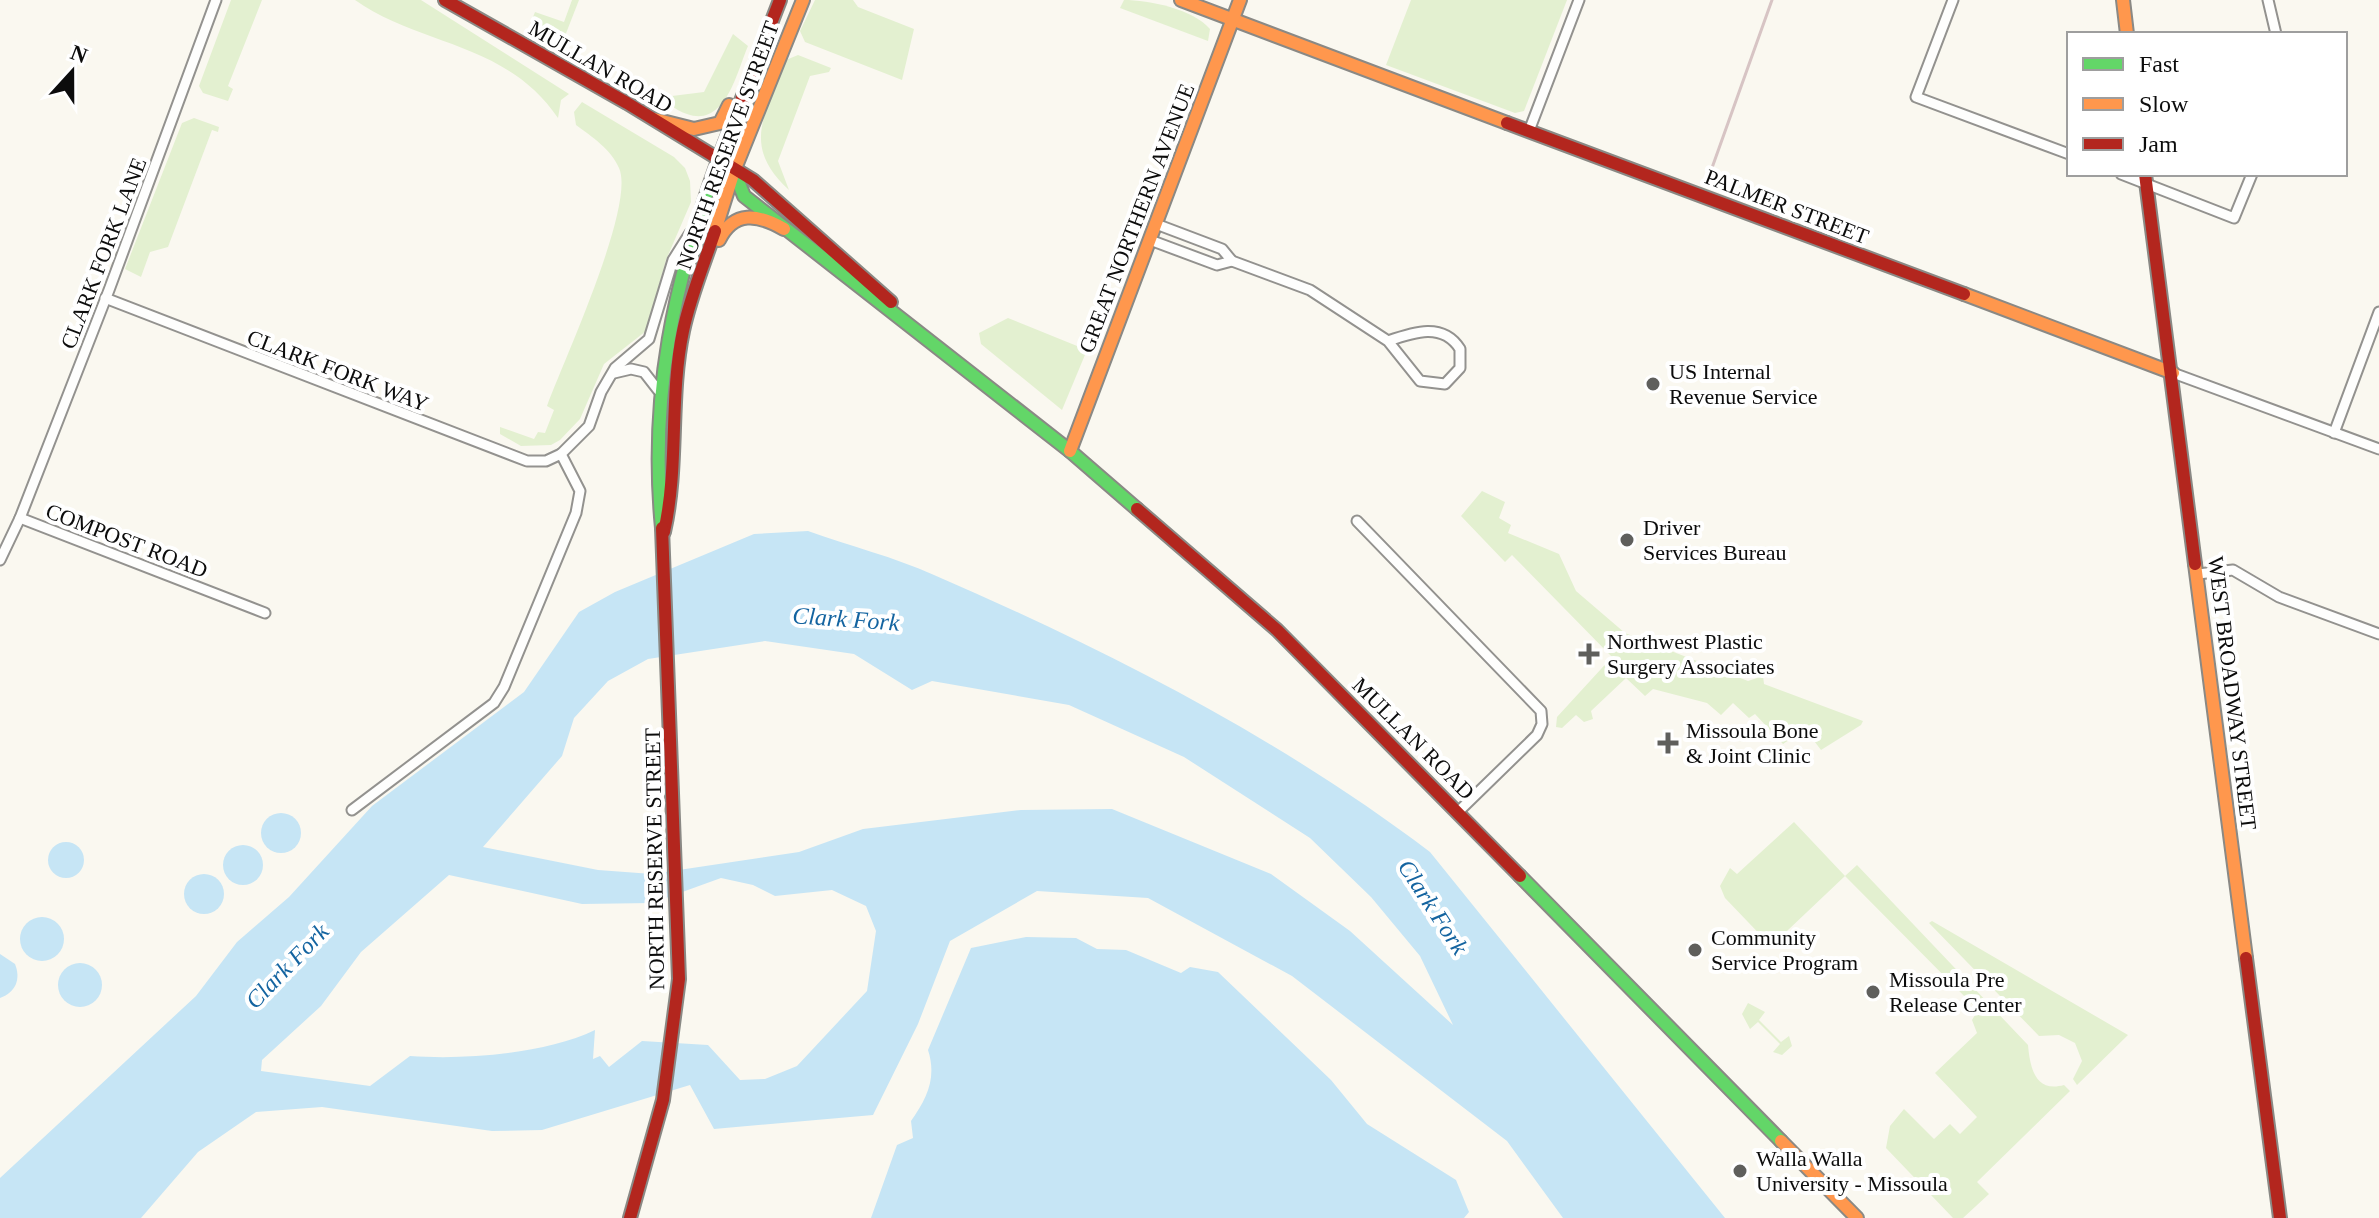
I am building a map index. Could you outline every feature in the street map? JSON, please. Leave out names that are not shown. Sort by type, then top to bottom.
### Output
[{"type":"main road","name":"MULLAN ROAD","points":[[445,0],[654,119],[753,180],[840,255],[910,323]]},
{"type":"main road","points":[[654,119],[694,129],[720,123],[771,0]]},
{"type":"main road","name":"NORTH RESERVE STREET","points":[[630,1218],[658,1127],[679,979],[680,930],[663,542],[655,491],[658,390],[668,320],[693,231],[780,0]]},
{"type":"main road","name":"NORTH RESERVE STREET","points":[[663,542],[673,492],[675,394],[683,330],[734,171],[803,0]]},
{"type":"main road","name":"PALMER STREET","points":[[1181,0],[2173,373]]},
{"type":"main road","name":"GREAT NORTHERN AVENUE","points":[[1070,451],[1240,0]]},
{"type":"main road","points":[[2123,0],[2127,32]]},
{"type":"main road","name":"MULLAN ROAD","points":[[734,171],[744,196],[1070,451],[1277,630],[1459,811],[1857,1218]]},
{"type":"main road","name":"WEST BROADWAY STREET","points":[[2145,179],[2173,373],[2280,1218]]},
{"type":"main road","points":[[683,330],[696,309],[727,223],[740,215],[749,215],[767,219],[784,229]]},
{"type":"street","name":"CLARK FORK LANE","points":[[20,518],[216,0]]},
{"type":"street","points":[[1529,131],[1579,0]]},
{"type":"street","points":[[1953,0],[1916,97],[2067,153]]},
{"type":"street","points":[[2268,0],[2276,32]]},
{"type":"street","points":[[2145,179],[2234,218],[2251,176]]},
{"type":"street","points":[[1156,224],[1222,249],[1232,261],[1310,290],[1388,341],[1408,370],[1424,384],[1445,384],[1460,368],[1460,349],[1443,333],[1430,330],[1388,341]]},
{"type":"street","points":[[352,810],[494,703],[504,687],[576,513],[580,491],[561,454],[589,426],[610,374],[644,344],[654,330],[673,260],[693,231]]},
{"type":"street","points":[[1150,240],[1217,265],[1232,261]]},
{"type":"street","name":"CLARK FORK WAY","points":[[105,298],[527,461],[546,461],[561,454]]},
{"type":"street","points":[[2334,433],[2379,312]]},
{"type":"street","points":[[610,374],[631,369],[644,372],[658,390]]},
{"type":"street","name":"PALMER STREET","points":[[2173,373],[2379,449]]},
{"type":"street","name":"COMPOST ROAD","points":[[0,560],[20,518],[265,613]]},
{"type":"street","points":[[1357,521],[1541,711],[1542,724],[1537,735],[1459,811]]},
{"type":"street","points":[[2198,574],[2233,570],[2279,597],[2379,634]]},
{"type":"green space","points":[[231,0],[262,0],[228,86],[233,89],[228,101],[203,93],[199,86]]},
{"type":"green space","points":[[355,0],[421,0],[569,94],[561,100],[558,118],[537,93],[514,74],[488,59],[380,15]]},
{"type":"green space","points":[[572,0],[579,0],[563,41],[529,27],[535,12],[564,22]]},
{"type":"green space","points":[[815,0],[853,0],[858,7],[914,29],[902,80],[805,42],[800,31]]},
{"type":"green space","points":[[1124,0],[1158,4],[1193,16],[1210,29],[1208,41],[1120,8]]},
{"type":"green space","points":[[1411,0],[1567,0],[1524,111],[1515,113],[1386,65]]},
{"type":"green space","points":[[733,34],[748,46],[728,95],[711,113],[700,116],[683,113],[651,89],[672,96],[704,92]]},
{"type":"green space","points":[[798,55],[831,68],[829,72],[810,76],[778,161],[789,190],[765,158],[761,143],[762,128],[786,60]]},
{"type":"green space","points":[[582,102],[674,157],[685,168],[690,181],[691,202],[666,260],[646,331],[604,364],[580,419],[560,440],[551,445],[521,446],[500,434],[500,427],[534,439],[538,432],[545,433],[554,410],[547,406],[595,284],[617,215],[621,187],[619,168],[606,149],[576,125],[574,112]]},
{"type":"green space","points":[[194,118],[219,127],[218,132],[212,130],[168,247],[150,252],[141,277],[125,269],[182,123]]},
{"type":"green space","points":[[1008,318],[1087,350],[1062,410],[981,344],[979,333]]},
{"type":"green space","points":[[1482,491],[1505,502],[1499,518],[1511,525],[1508,533],[1559,554],[1576,591],[1625,633],[1748,681],[1763,676],[1764,684],[1863,721],[1861,725],[1821,750],[1805,729],[1783,744],[1755,714],[1749,718],[1733,703],[1721,715],[1707,703],[1653,689],[1645,696],[1626,678],[1591,711],[1593,719],[1584,722],[1576,715],[1562,728],[1556,727],[1557,717],[1612,657],[1512,555],[1505,562],[1461,516]]},
{"type":"green space","points":[[1794,822],[1845,876],[1771,946],[1725,898],[1720,886],[1730,868],[1737,874]]},
{"type":"green space","points":[[1857,865],[2028,1045],[2030,1062],[2040,1082],[2064,1085],[2070,1091],[1977,1182],[1989,1194],[1963,1218],[1953,1218],[1886,1148],[1890,1126],[1904,1109],[1934,1139],[1950,1124],[1960,1134],[1977,1117],[1935,1073],[1977,1033],[1972,1020],[1978,1010],[1845,876]]},
{"type":"green space","points":[[1932,921],[2128,1035],[2077,1085],[2073,1079],[2082,1061],[2075,1043],[2059,1035],[2039,1036],[1929,923]]},
{"type":"green space","points":[[1748,1003],[1765,1012],[1759,1020],[1781,1042],[1789,1036],[1792,1046],[1782,1055],[1773,1052],[1780,1044],[1758,1022],[1750,1029],[1742,1014]]},
{"type":"water","name":"Clark Fork","points":[[808,531],[934,575],[1063,634],[1191,699],[1314,771],[1373,810],[1430,852],[1725,1218],[1563,1218],[1507,1141],[1292,976],[1148,898],[1037,891],[950,941],[918,1024],[873,1115],[714,1129],[690,1085],[542,1130],[492,1131],[322,1107],[256,1112],[198,1152],[141,1218],[0,1218],[0,1178],[196,996],[237,942],[289,897],[372,806],[524,692],[579,612],[615,592],[754,534]],"holes":[[[765,641],[854,654],[912,690],[932,681],[1069,705],[1184,757],[1310,838],[1371,897],[1420,956],[1453,1025],[1350,931],[1271,874],[1112,809],[1021,810],[863,829],[799,852],[652,874],[598,870],[483,847],[562,756],[574,718],[608,681],[648,659]],[[449,875],[582,904],[652,903],[721,878],[753,885],[775,896],[832,890],[866,906],[876,931],[867,991],[797,1066],[765,1079],[740,1080],[708,1045],[642,1041],[609,1067],[600,1056],[593,1059],[595,1030],[553,1045],[504,1054],[410,1056],[370,1086],[261,1071],[262,1060],[321,1006],[361,952]]]},
{"type":"water","points":[[281,813],[295,819],[301,833],[295,847],[281,853],[267,847],[261,833],[267,819]]},
{"type":"water","points":[[66,842],[79,847],[84,860],[79,873],[66,878],[53,873],[48,860],[53,847]]},
{"type":"water","points":[[243,845],[257,851],[263,865],[257,879],[243,885],[229,879],[223,865],[229,851]]},
{"type":"water","points":[[204,874],[218,880],[224,894],[218,908],[204,914],[190,908],[184,894],[190,880]]},
{"type":"water","points":[[42,917],[58,923],[64,939],[58,955],[42,961],[26,955],[20,939],[26,923]]},
{"type":"water","points":[[1026,937],[1076,938],[1097,949],[1126,950],[1181,973],[1190,967],[1218,972],[1331,1080],[1367,1124],[1456,1180],[1469,1212],[1464,1218],[871,1218],[897,1145],[913,1138],[911,1121],[926,1096],[931,1079],[928,1050],[971,948]]},
{"type":"water","points":[[0,954],[15,964],[17,975],[13,989],[0,998]]},
{"type":"water","points":[[80,963],[96,969],[102,985],[96,1001],[80,1007],[64,1001],[58,985],[64,969]]},
{"type":"railway","points":[[1708,179],[1772,0]]},
{"type":"traffic: fast","points":[[662,528],[659,479],[662,385],[689,249],[719,158]]},
{"type":"traffic: fast","points":[[734,171],[744,196],[1070,451],[1137,509]]},
{"type":"traffic: fast","points":[[1520,876],[1781,1141]]},
{"type":"traffic: slow","points":[[715,231],[734,171],[803,0]]},
{"type":"traffic: slow","points":[[1181,0],[1507,123]]},
{"type":"traffic: slow","points":[[1070,451],[1240,0]]},
{"type":"traffic: slow","points":[[2123,0],[2127,32]]},
{"type":"traffic: slow","points":[[654,119],[694,129],[720,123],[729,105]]},
{"type":"traffic: slow","points":[[719,240],[725,230],[739,219],[756,218],[784,229]]},
{"type":"traffic: slow","points":[[1964,294],[2173,373]]},
{"type":"traffic: slow","points":[[2195,564],[2246,958]]},
{"type":"traffic: slow","points":[[1781,1141],[1857,1218]]},
{"type":"traffic: jam","points":[[445,0],[627,103],[753,180],[891,302]]},
{"type":"traffic: jam","points":[[719,158],[780,0]]},
{"type":"traffic: jam","points":[[1507,123],[1964,294]]},
{"type":"traffic: jam","points":[[2145,176],[2195,564]]},
{"type":"traffic: jam","points":[[664,532],[669,507],[676,381],[683,331],[715,231]]},
{"type":"traffic: jam","points":[[1137,509],[1277,630],[1520,876]]},
{"type":"traffic: jam","points":[[630,1218],[663,1100],[679,979],[662,528]]},
{"type":"traffic: jam","points":[[2246,958],[2280,1218]]},
{"type":"place","name":"US Internal Revenue Service","points":[[1653,384]]},
{"type":"place","name":"Driver Services Bureau","points":[[1627,540]]},
{"type":"place","name":"Northwest Plastic Surgery Associates","points":[[1589,654]]},
{"type":"place","name":"Missoula Bone & Joint Clinic","points":[[1668,743]]},
{"type":"place","name":"Community Service Program","points":[[1695,950]]},
{"type":"place","name":"Missoula Pre Release Center","points":[[1873,992]]},
{"type":"place","name":"Walla Walla University - Missoula","points":[[1740,1171]]}]
